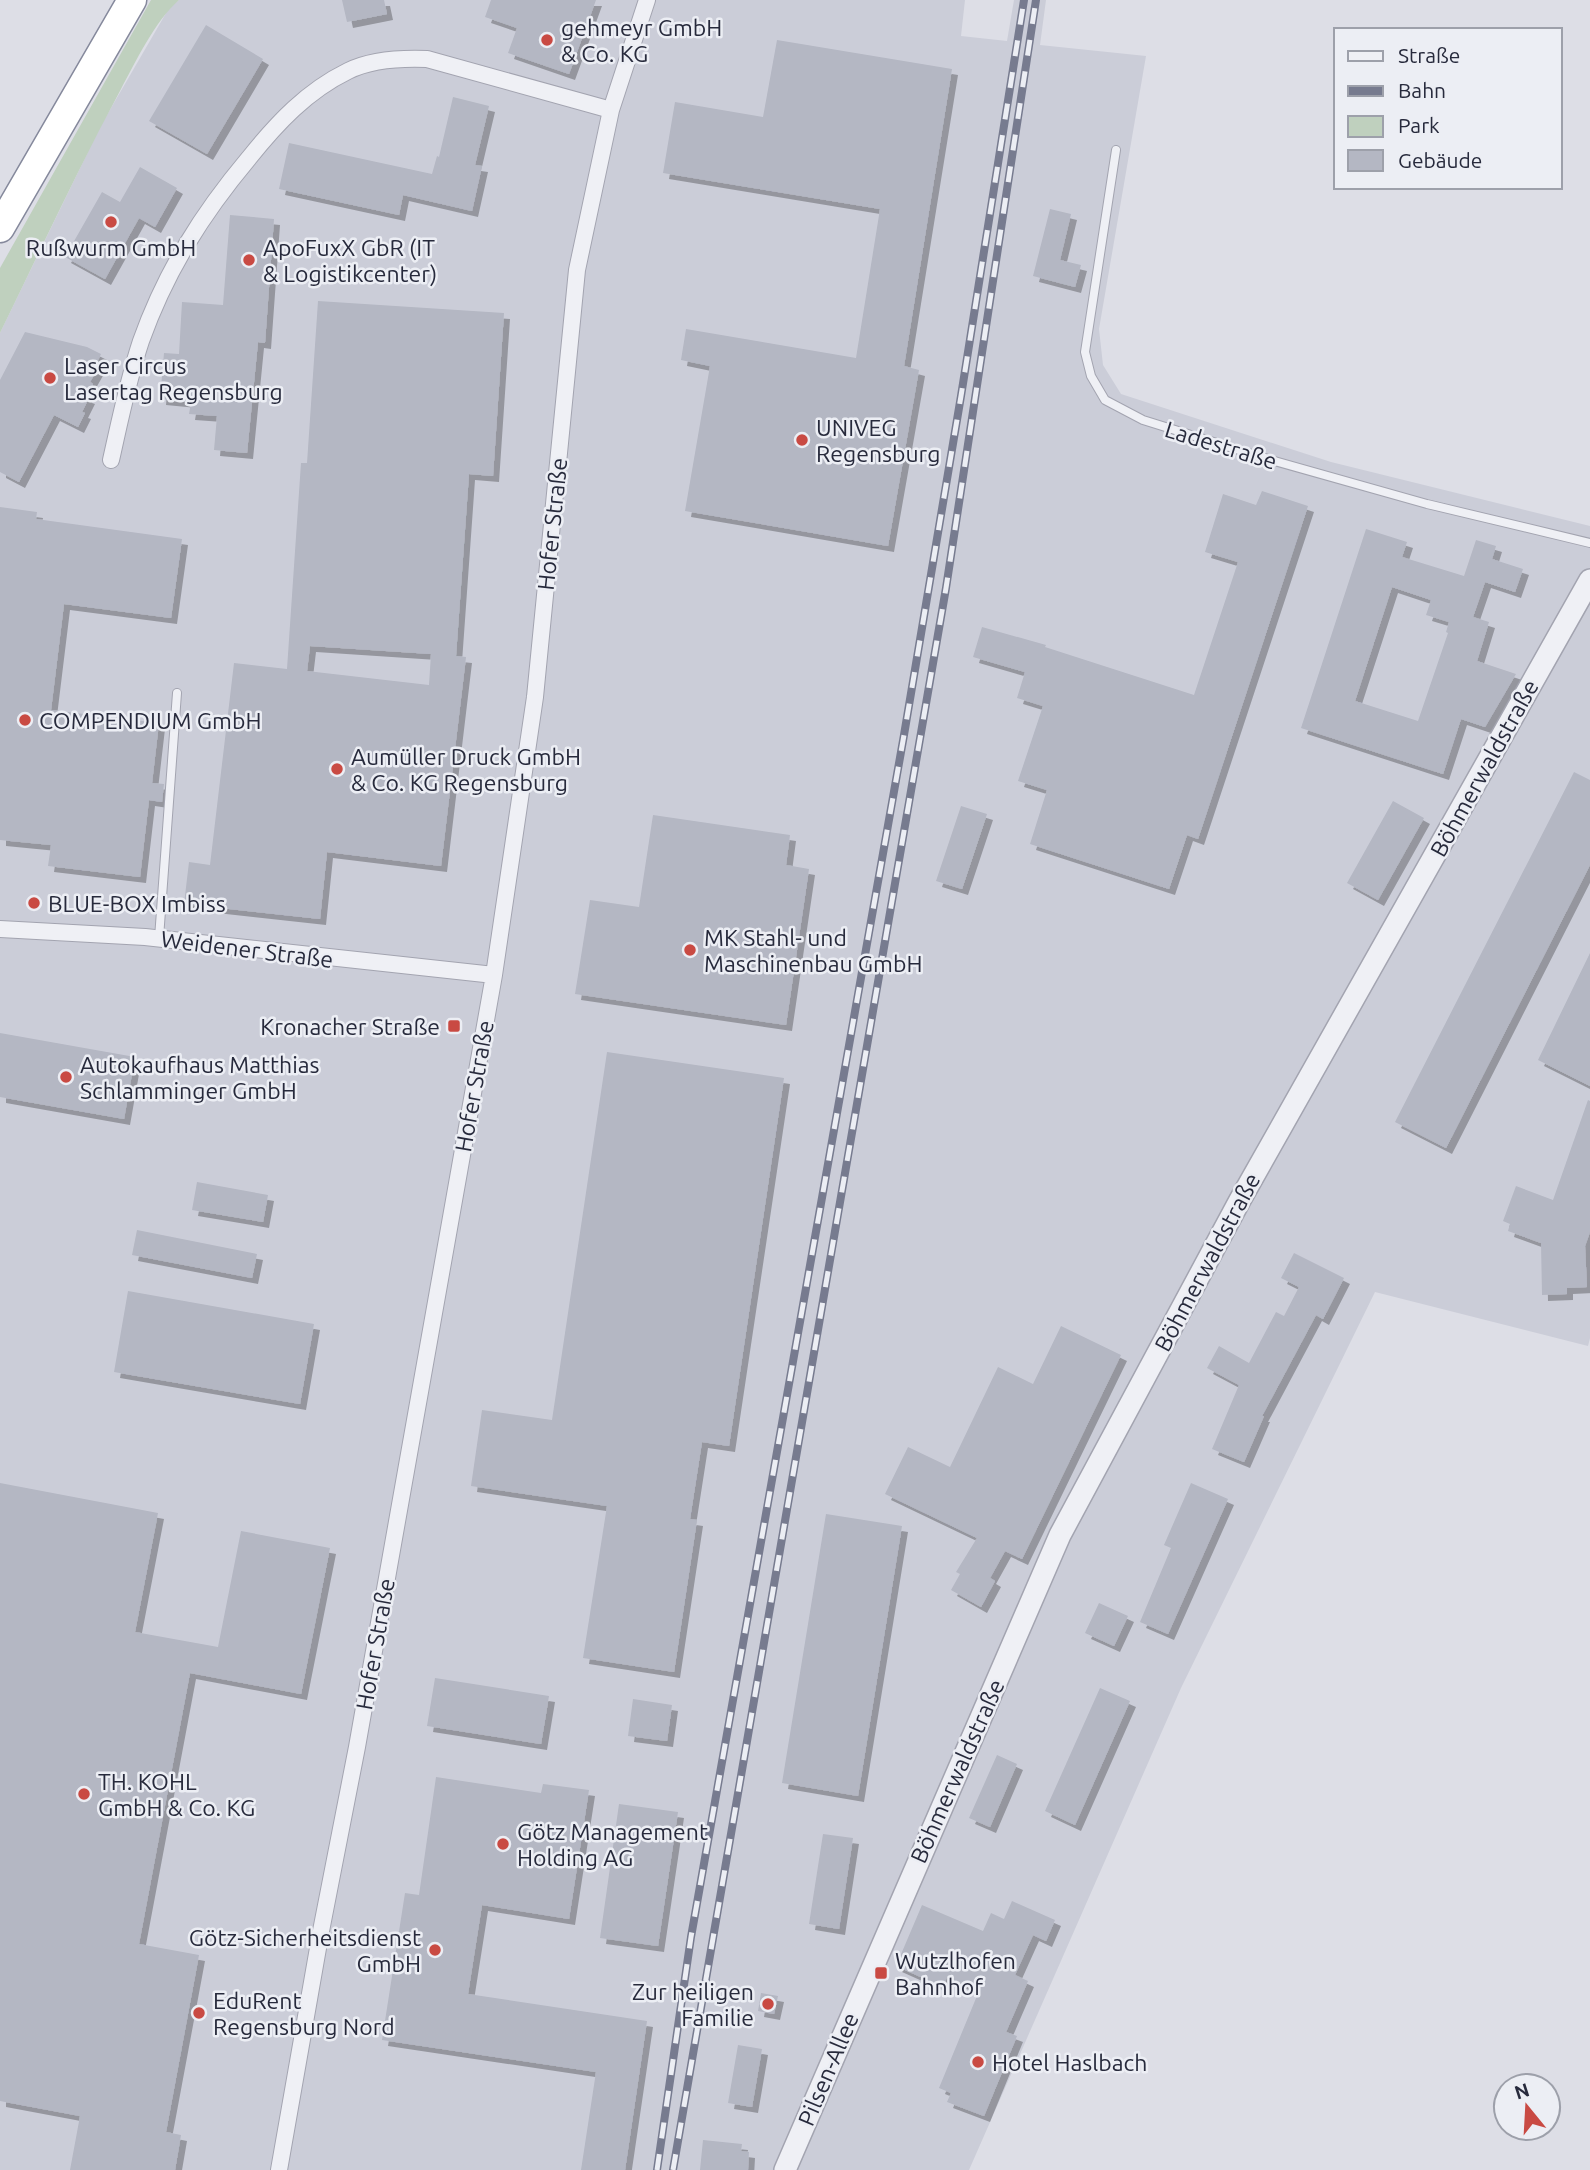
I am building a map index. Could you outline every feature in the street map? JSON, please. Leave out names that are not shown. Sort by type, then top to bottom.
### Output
[{"type":"highway","points":[[0,228],[132,0]]},
{"type":"street","name":"Hofer Straße","points":[[279,2170],[494,975],[535,697],[577,270],[611,110],[647,0]]},
{"type":"street","points":[[111,460],[126,391],[142,340],[164,287],[198,222],[275,126],[310,94],[349,70],[377,61],[427,58],[611,110]]},
{"type":"street","name":"Böhmerwaldstraße","points":[[871,1968],[1060,1535],[1240,1200],[1590,580]]},
{"type":"street","name":"Weidener Straße","points":[[0,929],[159,938],[494,975]]},
{"type":"street","name":"Pilsen-Allee","points":[[785,2170],[871,1968]]},
{"type":"lane","name":"Ladestraße","points":[[1116,150],[1085,352],[1091,376],[1105,400],[1143,420],[1272,460],[1427,503],[1590,543]]},
{"type":"lane","points":[[159,938],[177,693]]},
{"type":"shaded area","points":[[179,0],[965,0],[961,36],[1007,41],[1014,0],[1046,0],[1040,45],[1146,56],[1099,329],[1103,365],[1121,394],[1331,462],[1590,526],[1588,1346],[1375,1292],[1181,1688],[969,2170],[0,2170],[0,333],[100,127],[169,8]]},
{"type":"green space","points":[[151,0],[179,0],[154,30],[133,66],[0,333],[0,268]]},
{"type":"building","points":[[342,0],[384,0],[387,14],[347,22]]},
{"type":"building","name":"gehmeyr GmbH & Co. KG","points":[[491,0],[596,0],[569,74],[508,53],[517,28],[485,17]]},
{"type":"building","points":[[206,25],[263,59],[207,154],[149,121]]},
{"type":"building","points":[[777,40],[952,69],[904,366],[919,370],[888,546],[685,511],[710,366],[681,360],[686,329],[856,358],[880,209],[663,173],[675,102],[763,117]]},
{"type":"building","points":[[453,97],[489,106],[475,165],[482,166],[472,211],[403,195],[399,215],[279,189],[289,143],[432,174],[437,156],[439,157]]},
{"type":"building","name":"Rußwurm GmbH","points":[[140,167],[177,188],[155,227],[139,218],[105,279],[65,257],[102,192],[120,202]]},
{"type":"building","points":[[1050,209],[1071,214],[1060,260],[1081,265],[1075,287],[1033,276]]},
{"type":"building","points":[[230,215],[274,219],[265,343],[258,342],[247,453],[214,450],[217,416],[189,414],[191,402],[160,399],[164,353],[179,354],[182,302],[223,305]]},
{"type":"building","name":"Aumüller Druck GmbH & Co. KG Regensburg","points":[[318,301],[504,313],[493,476],[469,474],[456,656],[466,657],[441,866],[327,852],[320,919],[184,904],[189,862],[210,865],[234,663],[287,669],[301,463],[307,463]],"holes":[[[310,646],[431,654],[429,685],[307,671]]]},
{"type":"building","points":[[25,332],[87,347],[101,354],[95,367],[98,368],[90,382],[93,384],[86,397],[89,398],[82,412],[85,413],[78,427],[54,415],[19,482],[0,472],[0,380]]},
{"type":"building","points":[[1262,491],[1308,506],[1198,839],[1187,835],[1169,889],[1030,844],[1047,790],[1018,781],[1043,706],[1017,698],[1025,672],[973,657],[982,627],[1046,645],[1045,647],[1194,695],[1238,562],[1205,552],[1223,494],[1256,505]]},
{"type":"building","points":[[0,507],[37,512],[36,519],[182,539],[171,618],[64,604],[51,710],[159,723],[152,783],[164,784],[162,802],[149,800],[140,877],[48,866],[51,845],[0,840]]},
{"type":"building","points":[[1366,529],[1407,542],[1402,557],[1464,576],[1476,540],[1496,546],[1492,559],[1523,569],[1515,592],[1485,582],[1473,617],[1489,622],[1477,661],[1516,674],[1485,727],[1461,719],[1443,774],[1301,728]],"holes":[[[1392,587],[1431,600],[1426,615],[1449,622],[1448,633],[1418,721],[1355,701]]]},
{"type":"building","points":[[1574,772],[1590,780],[1590,865],[1446,1148],[1395,1122]]},
{"type":"building","points":[[1393,801],[1424,818],[1378,900],[1347,883]]},
{"type":"building","points":[[961,806],[987,814],[962,889],[936,881]]},
{"type":"building","name":"MK Stahl- und Maschinenbau GmbH","points":[[653,815],[790,835],[786,865],[809,869],[786,1025],[575,994],[590,900],[639,907]]},
{"type":"building","points":[[1590,953],[1590,1086],[1538,1060]]},
{"type":"building","name":"Autokaufhaus Matthias Schlamminger GmbH","points":[[0,1033],[135,1057],[124,1119],[0,1097]]},
{"type":"building","points":[[607,1052],[784,1078],[729,1446],[702,1442],[690,1519],[697,1520],[674,1672],[583,1658],[607,1506],[471,1486],[482,1410],[552,1420]]},
{"type":"building","points":[[1588,1100],[1590,1232],[1585,1246],[1587,1287],[1567,1288],[1567,1294],[1542,1295],[1541,1243],[1508,1231],[1510,1224],[1503,1221],[1516,1186],[1553,1200]]},
{"type":"building","points":[[197,1182],[268,1195],[263,1222],[192,1210]]},
{"type":"building","points":[[137,1230],[257,1254],[252,1278],[132,1255]]},
{"type":"building","points":[[1294,1253],[1344,1278],[1323,1319],[1316,1315],[1262,1416],[1244,1462],[1212,1449],[1239,1385],[1207,1368],[1219,1346],[1249,1363],[1276,1312],[1284,1316],[1299,1287],[1281,1278]]},
{"type":"building","points":[[128,1291],[314,1324],[300,1404],[114,1372]]},
{"type":"building","points":[[1061,1326],[1121,1355],[1022,1559],[1005,1551],[990,1578],[995,1581],[981,1607],[951,1590],[960,1574],[956,1572],[977,1538],[885,1494],[908,1447],[950,1467],[998,1367],[1033,1384]]},
{"type":"building","name":"TH. KOHL GmbH & Co. KG","points":[[0,1483],[158,1513],[135,1632],[218,1647],[241,1531],[330,1548],[301,1694],[190,1673],[139,1944],[199,1955],[166,2132],[181,2135],[175,2170],[70,2170],[80,2116],[0,2101]]},
{"type":"building","points":[[1191,1483],[1228,1499],[1168,1634],[1140,1622],[1171,1548],[1164,1545]]},
{"type":"building","points":[[826,1514],[902,1526],[858,1796],[782,1783]]},
{"type":"building","points":[[1099,1603],[1128,1616],[1114,1646],[1085,1633]]},
{"type":"building","points":[[435,1678],[549,1696],[541,1744],[427,1726]]},
{"type":"building","points":[[1100,1688],[1130,1701],[1075,1825],[1045,1811]]},
{"type":"building","points":[[633,1699],[672,1705],[667,1741],[628,1736]]},
{"type":"building","points":[[997,1755],[1017,1764],[990,1827],[969,1818]]},
{"type":"building","points":[[436,1777],[541,1793],[543,1784],[589,1790],[569,1919],[482,1905],[468,1994],[647,2021],[625,2170],[581,2170],[596,2072],[382,2040],[405,1893],[419,1895]]},
{"type":"building","points":[[619,1804],[678,1812],[658,1946],[600,1938]]},
{"type":"building","points":[[823,1834],[853,1838],[839,1929],[809,1924]]},
{"type":"building","points":[[1012,1901],[1055,1920],[1046,1941],[1033,1935],[1015,1975],[1028,1981],[1006,2032],[1017,2036],[984,2116],[947,2102],[951,2093],[939,2088],[979,1991],[947,1977],[943,1987],[896,1966],[922,1905],[983,1931],[991,1913],[1004,1919]]},
{"type":"building","name":"Zur heiligen Familie","points":[[761,1993],[778,1996],[774,2014],[758,2011]]},
{"type":"building","points":[[738,2045],[762,2049],[752,2107],[728,2103]]},
{"type":"building","points":[[703,2140],[742,2144],[741,2151],[749,2152],[748,2170],[700,2170]]},
{"type":"railway","points":[[657,2170],[691,1937],[904,735],[1024,0]]},
{"type":"railway","points":[[673,2170],[946,588],[1036,0]]},
{"type":"place","name":"gehmeyr GmbH & Co. KG","points":[[547,40]]},
{"type":"place","name":"Rußwurm GmbH","points":[[111,222]]},
{"type":"place","name":"ApoFuxX GbR (IT & Logistikcenter)","points":[[249,260]]},
{"type":"place","name":"Laser Circus Lasertag Regensburg","points":[[50,378]]},
{"type":"place","name":"UNIVEG Regensburg","points":[[802,440]]},
{"type":"place","name":"COMPENDIUM GmbH","points":[[25,720]]},
{"type":"place","name":"Aumüller Druck GmbH & Co. KG Regensburg","points":[[337,769]]},
{"type":"place","name":"BLUE-BOX Imbiss","points":[[34,903]]},
{"type":"place","name":"MK Stahl- und Maschinenbau GmbH","points":[[690,950]]},
{"type":"place","name":"Kronacher Straße","points":[[454,1026]]},
{"type":"place","name":"Autokaufhaus Matthias Schlamminger GmbH","points":[[66,1077]]},
{"type":"place","name":"TH. KOHL GmbH & Co. KG","points":[[84,1794]]},
{"type":"place","name":"Götz Management Holding AG","points":[[503,1844]]},
{"type":"place","name":"Götz-Sicherheitsdienst GmbH","points":[[435,1950]]},
{"type":"place","name":"Wutzlhofen Bahnhof","points":[[881,1973]]},
{"type":"place","name":"Zur heiligen Familie","points":[[768,2004]]},
{"type":"place","name":"EduRent Regensburg Nord","points":[[199,2013]]},
{"type":"place","name":"Hotel Haslbach","points":[[978,2062]]}]
